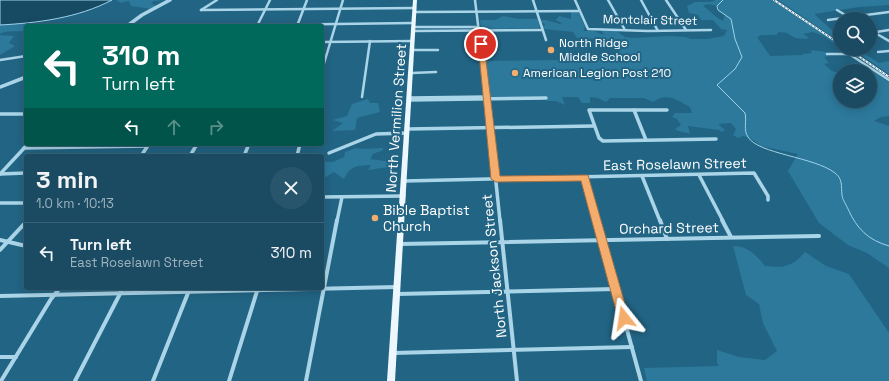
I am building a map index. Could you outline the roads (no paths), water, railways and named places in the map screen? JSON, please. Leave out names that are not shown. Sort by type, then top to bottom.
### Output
[{"type":"main road","name":"North Vermilion Street","points":[[391,381],[412,73],[415,0]]},
{"type":"street","points":[[130,24],[170,0]]},
{"type":"street","points":[[218,0],[201,10],[579,10],[575,0]]},
{"type":"street","points":[[258,24],[270,0]]},
{"type":"street","points":[[297,24],[307,0]]},
{"type":"street","points":[[324,64],[344,0]]},
{"type":"street","name":"North Jackson Street","points":[[475,0],[503,242],[517,381]]},
{"type":"street","points":[[533,0],[546,40]]},
{"type":"street","points":[[608,0],[625,30]]},
{"type":"street","points":[[641,0],[658,31]]},
{"type":"street","points":[[666,0],[686,30]]},
{"type":"street","name":"Montclair Street","points":[[579,10],[588,29],[658,31],[711,30]]},
{"type":"street","points":[[877,14],[889,12]]},
{"type":"street","points":[[828,20],[833,19]]},
{"type":"street","points":[[324,24],[542,30]]},
{"type":"street","points":[[877,32],[889,30]]},
{"type":"street","points":[[877,34],[889,42]]},
{"type":"street","points":[[362,97],[370,41]]},
{"type":"street","points":[[324,42],[414,41]]},
{"type":"street","points":[[413,50],[438,50]]},
{"type":"street","points":[[878,52],[889,50]]},
{"type":"street","points":[[827,54],[849,54],[889,80]]},
{"type":"street","points":[[0,60],[24,56]]},
{"type":"street","points":[[412,73],[436,72]]},
{"type":"street","points":[[0,87],[24,77]]},
{"type":"street","points":[[410,99],[546,98]]},
{"type":"street","points":[[667,110],[589,110],[599,138],[603,140],[716,139]]},
{"type":"street","points":[[634,110],[646,140]]},
{"type":"street","points":[[0,114],[24,114]]},
{"type":"street","points":[[329,153],[376,134],[490,127],[594,126]]},
{"type":"street","points":[[0,174],[24,148],[78,146]]},
{"type":"street","points":[[0,174],[24,173]]},
{"type":"street","name":"East Roselawn Street","points":[[404,181],[754,173],[768,196],[768,200]]},
{"type":"street","points":[[699,175],[731,237]]},
{"type":"street","points":[[642,176],[667,239]]},
{"type":"street","points":[[585,177],[641,381]]},
{"type":"street","points":[[324,197],[404,196]]},
{"type":"street","points":[[306,381],[342,197]]},
{"type":"street","points":[[0,203],[24,203]]},
{"type":"street","points":[[0,250],[24,224]]},
{"type":"street","name":"Orchard Street","points":[[400,244],[819,236]]},
{"type":"street","points":[[0,240],[24,246]]},
{"type":"street","points":[[325,289],[397,287]]},
{"type":"street","points":[[397,294],[616,289]]},
{"type":"street","points":[[1,381],[51,299],[59,290]]},
{"type":"street","points":[[75,381],[122,290]]},
{"type":"street","points":[[0,296],[120,294],[189,290],[153,381]]},
{"type":"street","points":[[229,381],[257,290]]},
{"type":"street","points":[[393,353],[632,347]]},
{"type":"street","points":[[0,357],[16,357]]},
{"type":"waterway","points":[[723,0],[717,6],[718,10],[731,19],[735,39],[742,57],[735,69],[717,85],[745,113],[746,131],[748,137],[754,143],[763,148],[814,163],[838,175],[841,183],[843,198],[851,216],[859,228],[869,237],[889,246]]},
{"type":"railway","points":[[774,0],[833,39]]},
{"type":"railway","points":[[858,56],[889,77]]},
{"type":"place","name":"North Ridge Middle School","points":[[551,50]]},
{"type":"place","name":"American Legion Post 210","points":[[515,73]]},
{"type":"place","name":"Bible Baptist Church","points":[[375,218]]}]
